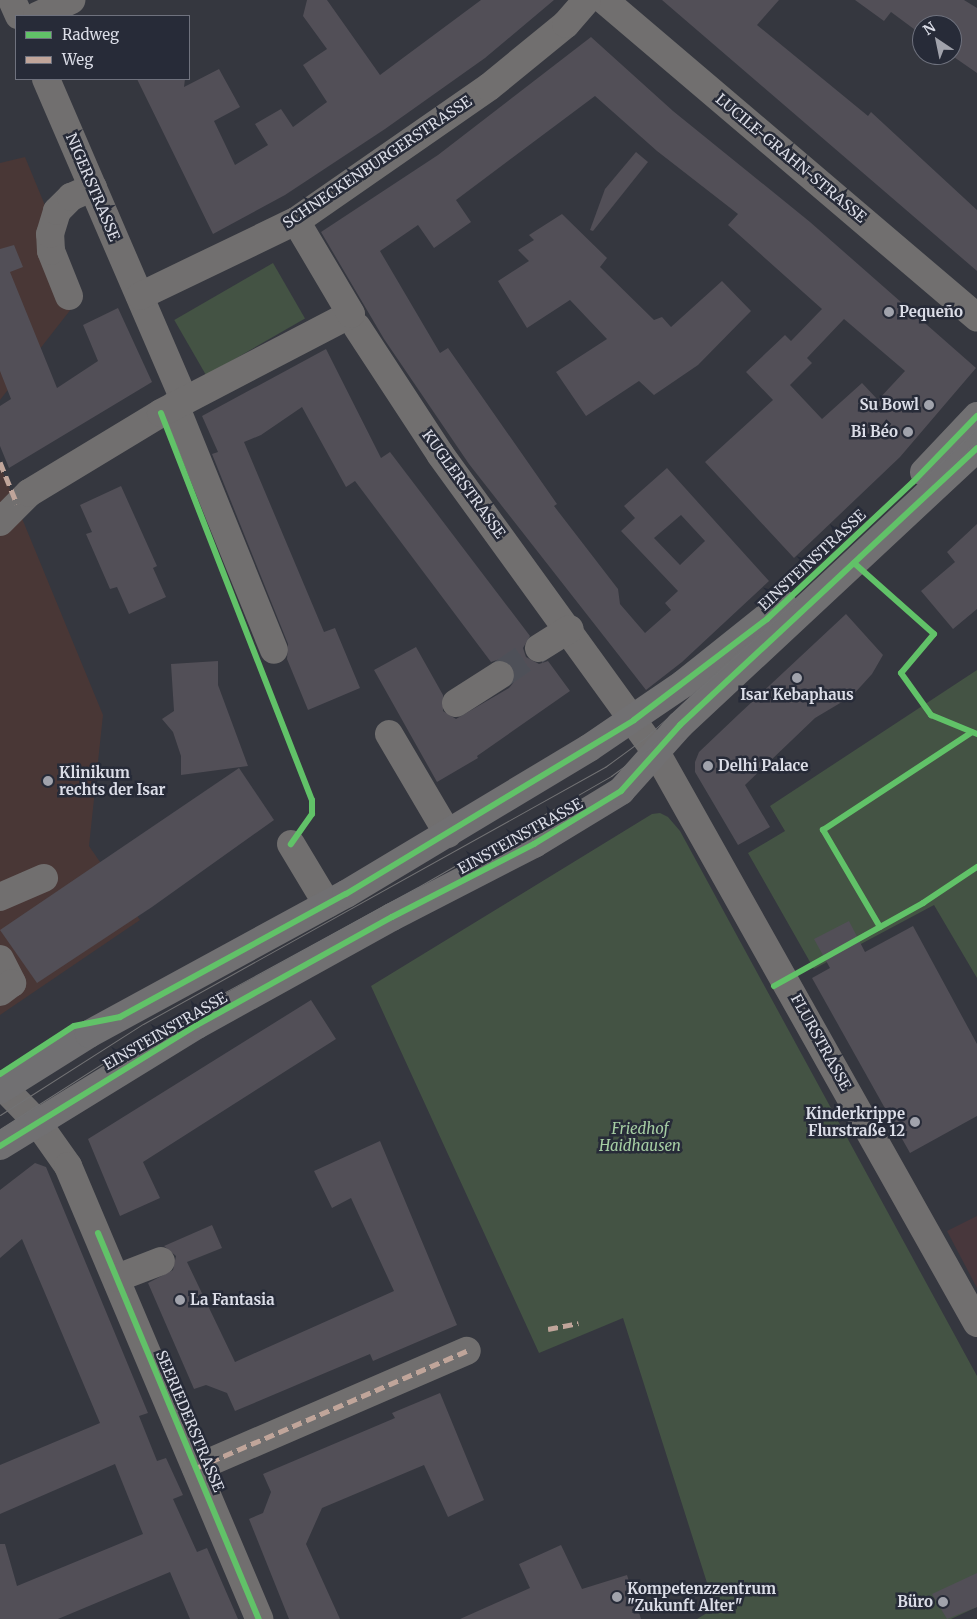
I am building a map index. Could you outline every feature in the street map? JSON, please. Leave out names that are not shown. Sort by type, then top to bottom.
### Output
[{"type":"main road","name":"EINSTEINSTRASSE","points":[[0,1146],[197,1025],[584,816],[630,784],[645,737],[767,619],[914,482],[977,416]]},
{"type":"main road","name":"EINSTEINSTRASSE","points":[[1,1087],[91,1026],[327,904],[448,834],[645,737],[688,718],[977,448]]},
{"type":"street","points":[[12,0],[19,15]]},
{"type":"street","points":[[39,15],[71,0]]},
{"type":"street","name":"SCHNECKENBURGERSTRASSE","points":[[140,296],[296,221],[488,87],[566,24],[587,0]]},
{"type":"street","name":"LUCILE-GRAHN-STRASSE","points":[[604,0],[977,318]]},
{"type":"street","name":"NIGERSTRASSE","points":[[46,80],[140,296]]},
{"type":"street","points":[[69,296],[52,251],[50,234],[57,210],[71,197],[93,187]]},
{"type":"street","name":"KUGLERSTRASSE","points":[[296,221],[354,320],[440,454],[569,629],[645,737]]},
{"type":"street","points":[[140,296],[274,650]]},
{"type":"street","points":[[0,522],[29,493],[179,403],[354,320]]},
{"type":"street","points":[[539,648],[569,629]]},
{"type":"street","points":[[456,703],[500,675]]},
{"type":"street","points":[[389,734],[448,834]]},
{"type":"street","name":"FLURSTRASSE","points":[[645,737],[783,973],[977,1323]]},
{"type":"street","points":[[291,844],[327,904]]},
{"type":"street","points":[[0,897],[44,878]]},
{"type":"street","points":[[0,959],[12,983],[0,992]]},
{"type":"street","name":"SEERIEDERSTRASSE","points":[[1,1087],[37,1122],[68,1166],[118,1278],[259,1619]]},
{"type":"street","points":[[118,1278],[161,1261]]},
{"type":"street","name":"SEERIEDERSTRASSE","points":[[196,1468],[467,1351]]},
{"type":"shaded area","points":[[25,157],[82,295],[0,400],[0,163]]},
{"type":"shaded area","name":"Klinikum rechts der Isar","points":[[0,465],[103,715],[89,846],[140,920],[0,1015]]},
{"type":"shaded area","points":[[977,1216],[977,1288],[947,1231]]},
{"type":"green space","points":[[273,263],[305,318],[206,375],[174,320]]},
{"type":"green space","points":[[977,670],[977,978],[934,905],[814,969],[748,853],[785,831],[770,806]]},
{"type":"green space","name":"Friedhof Haidhausen","points":[[660,813],[668,817],[680,831],[977,1376],[977,1607],[951,1619],[697,1619],[715,1608],[623,1318],[539,1353],[371,986],[652,814]]},
{"type":"building","points":[[307,0],[327,0],[380,75],[481,0],[554,0],[485,58],[385,129],[285,195],[213,234],[137,80],[185,80],[184,87],[219,69],[240,107],[214,121],[235,165],[268,145],[255,124],[281,109],[293,127],[327,102],[303,65],[327,49],[303,16]]},
{"type":"building","points":[[662,0],[779,0],[757,25],[868,116],[871,112],[977,210],[977,271]]},
{"type":"building","points":[[855,0],[964,0],[977,8],[977,73],[962,63],[962,15],[912,15],[912,28],[891,12],[884,21]]},
{"type":"building","points":[[591,37],[673,111],[810,222],[976,368],[900,457],[794,558],[705,462],[773,400],[746,372],[785,335],[791,341],[822,309],[728,225],[738,214],[657,151],[595,96],[456,200],[471,222],[434,248],[418,225],[380,251],[440,353],[448,348],[557,504],[554,506],[618,589],[620,604],[645,633],[671,610],[665,603],[678,591],[621,531],[635,518],[624,506],[667,468],[769,581],[682,662],[646,690],[469,464],[384,339],[321,232],[438,155]],"holes":[[[844,319],[905,371],[878,400],[862,383],[822,419],[790,385],[812,363],[807,358]],[[681,515],[705,541],[680,565],[654,538]]]},
{"type":"building","points":[[636,152],[648,162],[593,231],[590,230],[605,189]]},
{"type":"building","points":[[562,214],[607,258],[600,267],[654,320],[662,317],[671,327],[722,281],[751,311],[698,365],[654,395],[639,381],[586,416],[556,372],[607,339],[570,300],[527,328],[498,281],[529,261],[518,250],[534,240],[529,235]]},
{"type":"building","points":[[14,245],[23,267],[10,272],[57,388],[98,361],[83,325],[118,308],[152,382],[9,468],[0,446],[0,406],[11,399],[0,371],[0,249]]},
{"type":"building","points":[[326,349],[381,458],[390,452],[530,636],[523,648],[526,657],[539,664],[548,661],[570,691],[477,756],[478,758],[437,782],[374,670],[416,647],[443,695],[443,711],[456,719],[509,688],[514,682],[513,667],[500,659],[491,662],[355,481],[346,487],[302,407],[261,435],[244,442],[324,632],[335,628],[360,688],[308,710],[287,659],[288,644],[212,454],[218,452],[202,416]]},
{"type":"building","points":[[121,486],[157,566],[153,568],[166,597],[129,614],[117,587],[110,589],[86,534],[92,532],[80,505]]},
{"type":"building","points":[[977,524],[977,609],[953,629],[921,591],[955,562],[947,552]]},
{"type":"building","points":[[846,614],[883,655],[872,674],[852,696],[815,718],[745,785],[770,827],[738,845],[695,772],[695,762],[699,752]]},
{"type":"building","points":[[218,661],[218,685],[248,766],[181,775],[181,756],[173,732],[162,719],[174,711],[171,664]]},
{"type":"building","points":[[239,768],[274,820],[152,907],[37,983],[0,930]]},
{"type":"building","points":[[849,921],[865,952],[913,926],[977,1044],[977,1116],[910,1153],[812,978],[830,968],[814,939]]},
{"type":"building","points":[[311,1000],[336,1039],[143,1162],[160,1198],[120,1216],[88,1139]]},
{"type":"building","points":[[380,1141],[457,1325],[373,1361],[370,1354],[235,1411],[227,1393],[206,1385],[194,1389],[148,1283],[173,1270],[176,1256],[164,1246],[212,1225],[222,1248],[187,1262],[235,1362],[394,1291],[351,1198],[332,1208],[314,1171]]},
{"type":"building","points":[[35,1163],[46,1167],[148,1413],[139,1416],[157,1461],[166,1458],[183,1495],[173,1499],[197,1552],[207,1548],[238,1619],[190,1619],[170,1572],[58,1619],[0,1619],[0,1544],[5,1544],[17,1586],[143,1534],[115,1464],[0,1514],[0,1465],[100,1423],[22,1239],[0,1258],[0,1190]]},
{"type":"building","points":[[440,1393],[484,1500],[448,1517],[424,1465],[322,1508],[306,1544],[340,1619],[289,1619],[249,1519],[263,1513],[271,1492],[263,1474],[395,1418],[392,1413]]},
{"type":"building","points":[[561,1545],[582,1589],[627,1575],[641,1619],[460,1619],[530,1588],[519,1564]]},
{"type":"building","points":[[977,1573],[977,1607],[947,1619],[932,1594]]},
{"type":"tunnel","points":[[500,675],[539,648]]},
{"type":"tram line","points":[[0,1115],[143,1024],[605,767],[646,737],[759,635],[977,428]]},
{"type":"tram line","points":[[0,1129],[150,1033],[418,887],[611,776],[652,746],[780,629],[977,441]]},
{"type":"marked path","points":[[0,462],[17,504]]},
{"type":"marked path","points":[[548,1329],[578,1323]]},
{"type":"marked path","points":[[196,1468],[467,1351]]},
{"type":"cycle path","points":[[161,413],[312,800],[312,814],[291,844]]},
{"type":"cycle path","points":[[0,1074],[74,1026],[120,1017],[346,894],[634,720],[767,619],[913,482],[977,416]]},
{"type":"cycle path","points":[[0,1146],[197,1025],[392,917],[534,844],[621,791],[680,725],[977,448]]},
{"type":"cycle path","points":[[854,563],[934,634],[901,673],[931,715],[977,734]]},
{"type":"cycle path","points":[[880,927],[823,830],[972,732]]},
{"type":"cycle path","points":[[774,986],[923,903],[977,867]]},
{"type":"cycle path","points":[[98,1233],[259,1619]]},
{"type":"place","name":"Pequeño","points":[[889,312]]},
{"type":"place","name":"Su Bowl","points":[[929,405]]},
{"type":"place","name":"Bi Béo","points":[[908,432]]},
{"type":"place","name":"Isar Kebaphaus","points":[[797,678]]},
{"type":"place","name":"Delhi Palace","points":[[708,766]]},
{"type":"place","name":"Klinikum rechts der Isar","points":[[48,781]]},
{"type":"place","name":"Kinderkrippe Flurstraße 12","points":[[915,1122]]},
{"type":"place","name":"La Fantasia","points":[[180,1300]]},
{"type":"place","name":"Kompetenzzentrum \"Zukunft Alter\"","points":[[617,1597]]},
{"type":"place","name":"Büro","points":[[943,1602]]}]
